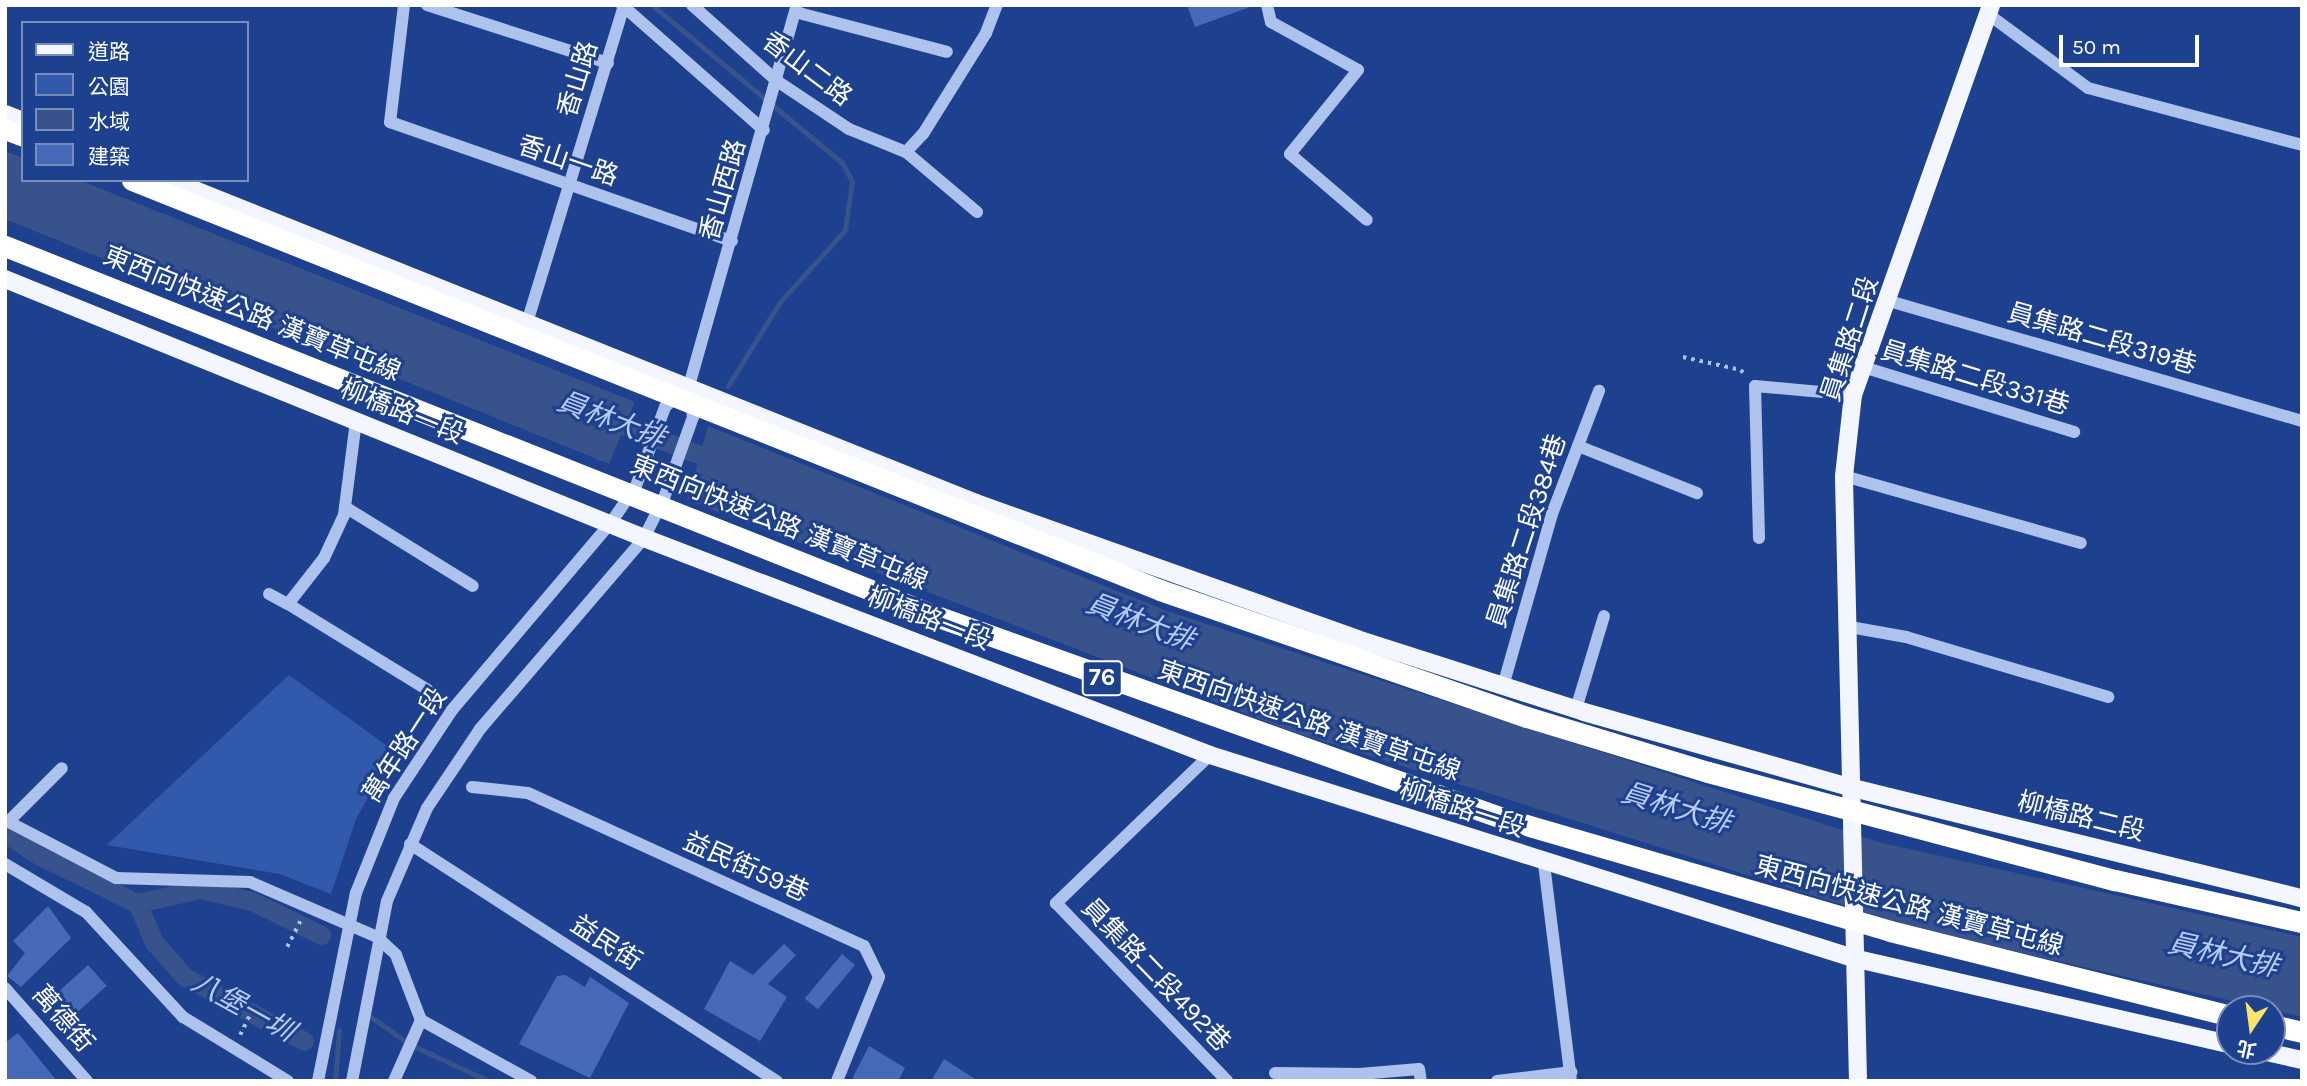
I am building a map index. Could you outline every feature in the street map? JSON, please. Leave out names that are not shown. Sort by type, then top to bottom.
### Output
[{"type":"highway","points":[[137,182],[1160,590],[1527,718],[1708,772],[2115,880],[2302,922]]},
{"type":"highway","name":"東西向快速公路 漢寶草屯線","points":[[5,246],[936,616],[1490,814],[1889,932],[2216,1013]]},
{"type":"main road","name":"員集路二段","points":[[1853,958],[1849,787],[1850,627],[1844,476],[1853,396],[1889,301],[1989,10]]},
{"type":"main road","points":[[175,182],[526,326],[689,386],[976,503],[1166,575],[1576,709],[1849,787]]},
{"type":"main road","name":"柳橋路一段","points":[[5,279],[643,538],[1210,755],[1544,864],[1853,958]]},
{"type":"main road","name":"柳橋路二段","points":[[1849,787],[2302,898]]},
{"type":"main road","points":[[1858,1081],[1853,958],[2216,1041]]},
{"type":"street","name":"香山一路","points":[[404,5],[390,122],[732,241]]},
{"type":"street","points":[[427,5],[608,63]]},
{"type":"street","name":"香山二路","points":[[692,5],[777,81],[849,129],[906,152],[977,212]]},
{"type":"street","points":[[906,152],[923,135],[986,33],[997,5]]},
{"type":"street","points":[[1267,5],[1270,22],[1358,70],[1290,154],[1367,220]]},
{"type":"street","points":[[623,6],[764,130]]},
{"type":"street","name":"香山路","points":[[526,326],[608,63],[623,6]]},
{"type":"street","points":[[796,9],[947,52]]},
{"type":"street","name":"香山西路","points":[[689,386],[764,130],[796,9]]},
{"type":"street","points":[[1989,10],[2088,88],[2302,145]]},
{"type":"street","name":"員集路二段319巷","points":[[1889,301],[2302,421]]},
{"type":"street","name":"員集路二段331巷","points":[[1863,367],[2074,432]]},
{"type":"street","name":"萬年路一段","points":[[319,1075],[342,944],[371,846],[422,752],[452,710],[610,524],[636,486],[665,407],[689,386]]},
{"type":"street","name":"萬年路一段","points":[[352,1077],[377,937],[410,844],[434,797],[480,729],[643,538],[664,498],[693,417],[689,386]]},
{"type":"street","points":[[1759,538],[1755,386],[1853,396]]},
{"type":"street","name":"員集路二段384巷","points":[[1503,686],[1552,514],[1599,391]]},
{"type":"street","points":[[288,604],[324,558],[345,507],[356,421]]},
{"type":"street","points":[[1578,446],[1697,493]]},
{"type":"street","points":[[1844,476],[2081,543]]},
{"type":"street","points":[[345,507],[473,586]]},
{"type":"street","points":[[270,594],[428,690]]},
{"type":"street","points":[[1576,709],[1604,616]]},
{"type":"street","points":[[1850,627],[1906,637],[2108,697]]},
{"type":"street","name":"員集路二段492巷","points":[[1210,755],[1056,903],[1227,1081]]},
{"type":"street","points":[[62,768],[6,821],[116,878],[250,882],[377,937],[396,955],[421,1020],[531,1081]]},
{"type":"street","name":"益民街59巷","points":[[472,787],[528,793],[864,946],[880,976],[837,1081]]},
{"type":"street","name":"益民街","points":[[410,844],[777,1081]]},
{"type":"street","points":[[5,864],[86,912],[183,1017],[288,1081]]},
{"type":"street","points":[[1497,1081],[1571,1076],[1544,864]]},
{"type":"street","name":"萬德街","points":[[5,988],[87,1081]]},
{"type":"street","points":[[394,1081],[421,1020]]},
{"type":"street","points":[[1275,1073],[1360,1074],[1419,1069],[1422,1081]]},
{"type":"path","points":[[1683,357],[1741,370],[1755,386]]},
{"type":"path","points":[[287,947],[301,920]]},
{"type":"path","points":[[240,1035],[255,1004]]},
{"type":"green space","points":[[289,675],[394,751],[356,819],[331,894],[280,874],[107,845]]},
{"type":"water","points":[[5,151],[21,157],[21,182],[84,182],[635,402],[609,464],[5,219]]},
{"type":"water","points":[[708,426],[1167,611],[1882,843],[2302,937],[2302,1017],[2286,1013],[2286,995],[2216,995],[2216,997],[1922,930],[1291,731],[687,500]]},
{"type":"building","points":[[1187,5],[1250,5],[1250,7],[1195,27]]},
{"type":"building","points":[[48,906],[71,938],[21,987],[7,976],[25,953],[13,941]]},
{"type":"building","points":[[784,944],[796,955],[768,984],[787,997],[760,1041],[704,1009],[730,961],[753,975]]},
{"type":"building","points":[[842,954],[855,965],[818,1009],[805,998]]},
{"type":"building","points":[[88,965],[107,986],[74,1015],[55,994]]},
{"type":"building","points":[[565,975],[585,987],[590,977],[629,1003],[590,1078],[519,1044],[557,976]]},
{"type":"building","points":[[18,1033],[57,1081],[5,1081],[5,1043]]},
{"type":"building","points":[[869,1046],[905,1068],[898,1081],[851,1081]]},
{"type":"building","points":[[944,1059],[978,1081],[931,1081]]},
{"type":"waterway","points":[[652,5],[842,163],[852,181],[845,230],[780,302],[728,386]]},
{"type":"waterway","name":"員林大排","points":[[601,417],[724,464]]},
{"type":"waterway","name":"八堡一圳","points":[[5,833],[40,856],[137,903],[154,942],[185,977],[304,1041]]},
{"type":"waterway","name":"八堡一圳","points":[[137,903],[200,889],[252,901],[321,935]]},
{"type":"waterway","name":"八堡一圳","points":[[371,1017],[411,1045],[489,1081]]},
{"type":"waterway","points":[[335,1081],[339,1030]]}]
